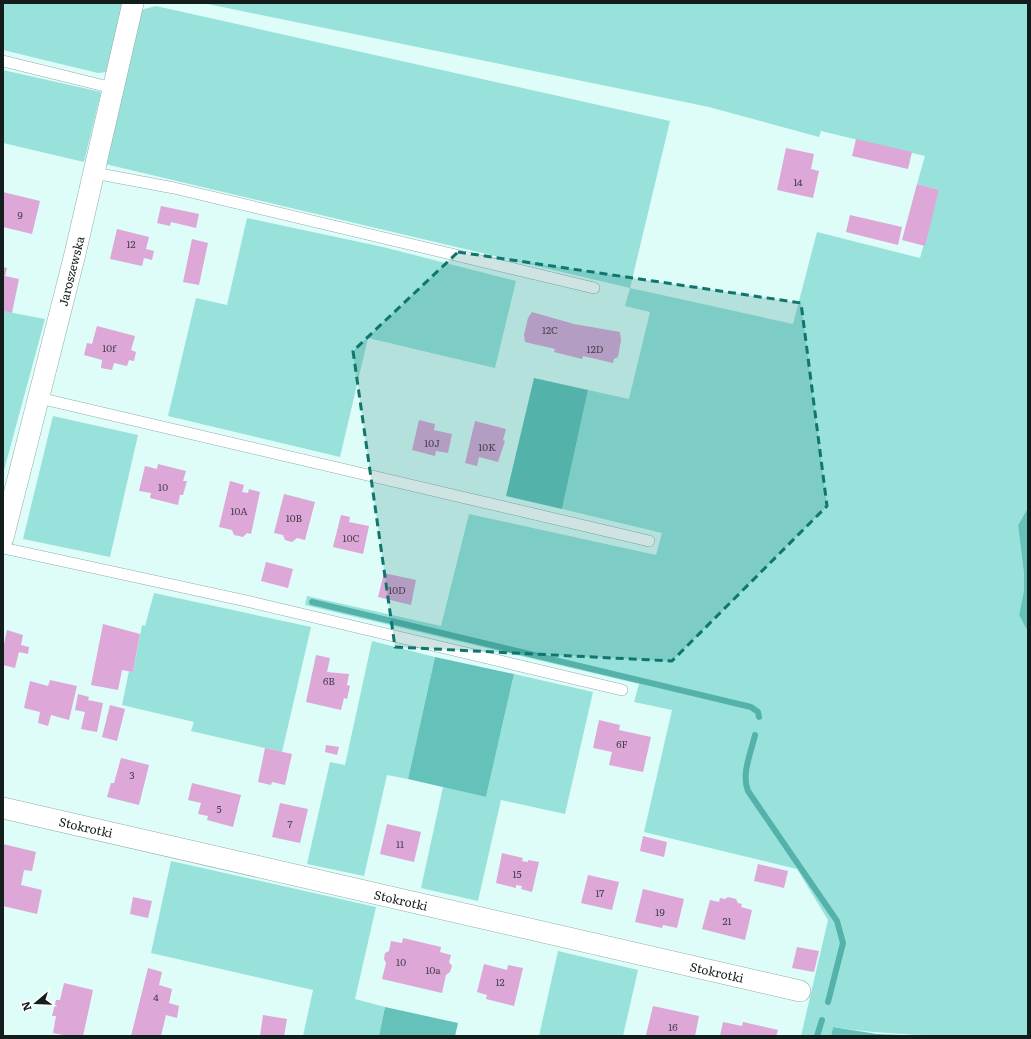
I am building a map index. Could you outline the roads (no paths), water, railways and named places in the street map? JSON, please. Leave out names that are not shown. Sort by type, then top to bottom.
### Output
[{"type":"street","name":"Jaroszewska","points":[[3,538],[94,173],[133,3]]},
{"type":"street","name":"Stokrotki","points":[[3,808],[800,991]]},
{"type":"lane","points":[[3,61],[113,88]]},
{"type":"lane","points":[[94,173],[174,188],[594,288]]},
{"type":"lane","points":[[39,398],[649,541]]},
{"type":"lane","points":[[3,548],[255,603],[622,690]]},
{"type":"waterway","points":[[312,602],[751,707],[758,712],[759,717]]},
{"type":"waterway","points":[[755,735],[746,771],[746,784],[748,791],[837,921],[843,943],[828,1002]]},
{"type":"waterway","points":[[817,1036],[822,1020]]}]
